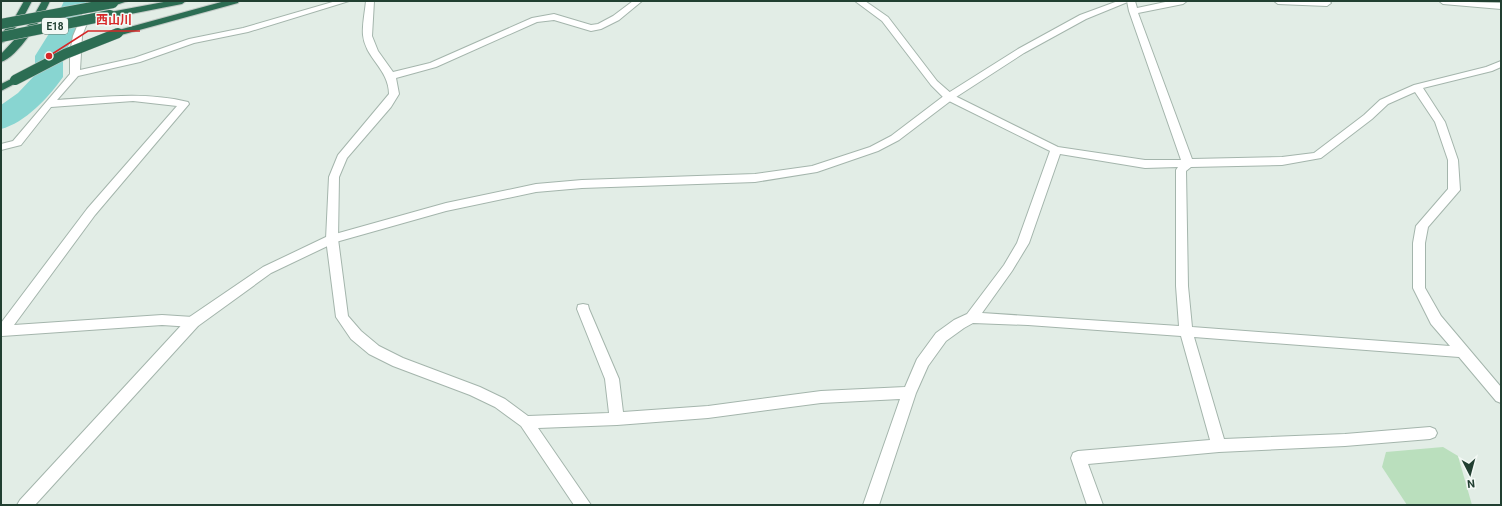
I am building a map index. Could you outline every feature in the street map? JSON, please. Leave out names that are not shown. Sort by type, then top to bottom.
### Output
[{"type":"highway","points":[[1,40],[19,18],[28,1]]},
{"type":"highway","points":[[1,59],[22,38],[35,22],[46,1]]},
{"type":"highway","points":[[1,19],[100,1]]},
{"type":"highway","name":"E18","points":[[1,24],[124,1]]},
{"type":"highway","name":"E18","points":[[1,36],[182,1]]},
{"type":"highway","points":[[1,88],[65,54],[118,33],[235,1]]},
{"type":"street","points":[[76,74],[74,58],[78,30],[92,1]]},
{"type":"street","points":[[1,147],[17,143],[48,104],[76,74],[137,60],[192,41],[245,30],[345,1]]},
{"type":"street","points":[[370,1],[366,36],[373,50],[391,76],[394,86],[394,94],[387,105],[342,157],[334,177],[332,240],[342,317],[356,335],[374,350],[398,362],[475,391],[500,404],[526,422],[583,505]]},
{"type":"street","points":[[391,76],[433,65],[535,20],[554,17],[591,28],[601,26],[616,18],[638,1]]},
{"type":"street","points":[[859,1],[885,19],[934,83],[949,97],[1056,150],[1146,164],[1282,161],[1316,156],[1368,117],[1384,102],[1417,87],[1489,69],[1501,64]]},
{"type":"street","points":[[25,505],[193,322],[268,270],[332,240],[446,207],[536,188],[582,184],[755,178],[813,169],[849,158],[895,138],[949,97],[1021,51],[1083,17],[1126,1]]},
{"type":"street","points":[[1183,1],[1132,6],[1188,163]]},
{"type":"street","points":[[1278,1],[1328,3]]},
{"type":"street","points":[[1444,1],[1501,6]]},
{"type":"street","points":[[1417,87],[1440,122],[1453,160],[1454,190],[1422,226],[1419,243],[1419,288],[1436,320],[1501,397]]},
{"type":"street","points":[[48,104],[141,98],[166,100],[184,104],[91,212],[2,331],[162,320],[193,322]]},
{"type":"street","points":[[972,318],[1008,268],[1023,242],[1056,150]]},
{"type":"street","points":[[1188,163],[1181,170],[1182,286],[1186,331],[1219,446]]},
{"type":"street","points":[[583,309],[612,379],[618,419]]},
{"type":"street","points":[[871,505],[909,393],[922,363],[941,337],[958,324],[972,318],[1186,331],[1462,352]]},
{"type":"street","points":[[526,422],[618,419],[708,412],[821,397],[867,393],[909,393]]},
{"type":"street","points":[[1095,505],[1078,458],[1219,446],[1345,440],[1430,433]]},
{"type":"green space","points":[[1443,447],[1458,456],[1472,505],[1407,505],[1382,467],[1386,452]]},
{"type":"waterway","points":[[1,120],[28,99],[49,77],[49,56],[63,32],[77,1]]},
{"type":"place","name":"西山川","points":[[49,56]]}]
